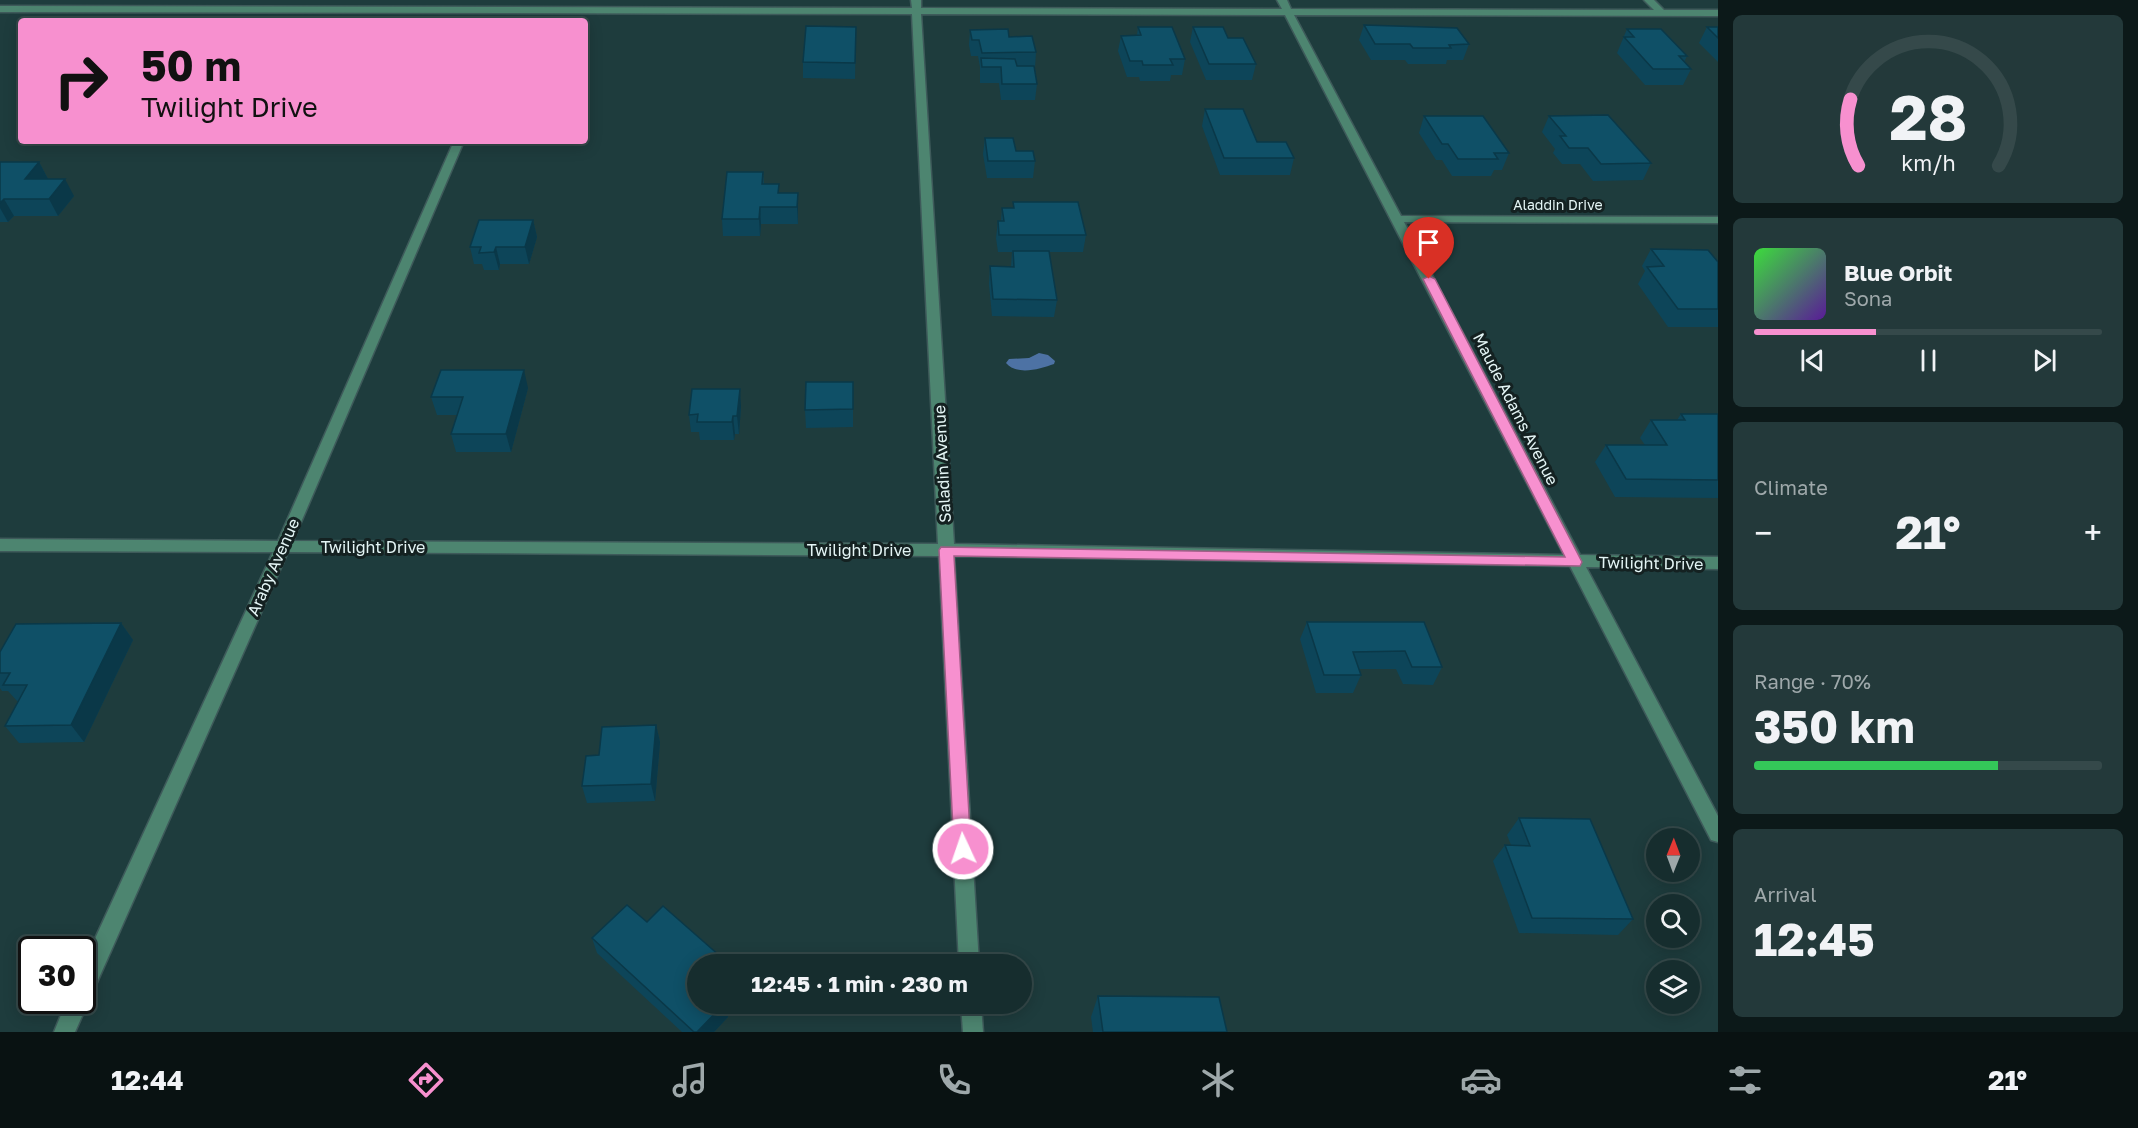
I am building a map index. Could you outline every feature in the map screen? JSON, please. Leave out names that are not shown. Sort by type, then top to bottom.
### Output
[{"type":"street","points":[[512,18],[520,0]]},
{"type":"street","name":"Maude Adams Avenue","points":[[1282,0],[1718,834]]},
{"type":"street","points":[[1649,0],[1662,13]]},
{"type":"street","points":[[0,9],[515,10],[917,6],[1289,14],[1718,14]]},
{"type":"street","name":"Saladin Avenue","points":[[917,6],[968,954]]},
{"type":"street","name":"Araby Avenue","points":[[96,960],[283,546],[458,144]]},
{"type":"street","name":"Aladdin Drive","points":[[1398,219],[1718,220]]},
{"type":"street","name":"Twilight Drive","points":[[0,545],[946,550],[1718,564]]},
{"type":"street","points":[[64,1032],[72,1014]]},
{"type":"street","points":[[972,1014],[973,1032]]},
{"type":"water","points":[[1039,353],[1048,355],[1055,361],[1054,364],[1022,370],[1006,363],[1009,359],[1029,358]]},
{"type":"building","points":[[1364,25],[1457,28],[1469,44],[1449,45],[1451,48],[1413,48],[1410,44],[1375,44]]},
{"type":"building","points":[[806,26],[856,27],[855,63],[803,62]]},
{"type":"building","points":[[1138,27],[1172,27],[1185,59],[1170,59],[1173,65],[1143,65],[1142,61],[1130,61],[1121,36],[1141,35]]},
{"type":"building","points":[[1193,27],[1223,27],[1228,38],[1243,38],[1256,64],[1209,64]]},
{"type":"building","points":[[1707,27],[1718,27],[1718,38]]},
{"type":"building","points":[[1008,29],[1009,37],[1032,36],[1036,52],[982,53],[979,40],[972,40],[970,30]]},
{"type":"building","points":[[1627,29],[1661,29],[1687,56],[1679,56],[1691,69],[1653,69],[1624,37],[1634,37]]},
{"type":"building","points":[[981,58],[1015,59],[1017,66],[1034,66],[1037,84],[1002,84],[1001,67],[982,67]]},
{"type":"building","points":[[1205,109],[1243,109],[1257,142],[1286,142],[1294,158],[1224,158]]},
{"type":"building","points":[[1608,115],[1651,163],[1601,164],[1588,148],[1569,148],[1560,136],[1566,136],[1549,116]]},
{"type":"building","points":[[1424,116],[1483,116],[1509,153],[1494,153],[1498,159],[1458,159],[1448,144],[1442,144]]},
{"type":"building","points":[[985,138],[1013,138],[1016,151],[1033,151],[1035,161],[988,161]]},
{"type":"building","points":[[0,162],[39,162],[25,179],[65,179],[49,199],[4,199],[0,203]]},
{"type":"building","points":[[727,172],[763,172],[762,184],[779,184],[778,193],[798,193],[797,207],[760,207],[759,219],[722,219]]},
{"type":"building","points":[[1013,202],[1078,202],[1086,235],[999,235],[998,221],[1004,221],[1002,208],[1014,208]]},
{"type":"building","points":[[479,220],[533,220],[525,247],[496,247],[494,252],[479,253],[481,247],[470,247]]},
{"type":"building","points":[[1651,249],[1708,250],[1718,262],[1718,309],[1678,309],[1647,267],[1664,266]]},
{"type":"building","points":[[1013,251],[1049,251],[1057,300],[993,299],[990,266],[1014,267]]},
{"type":"building","points":[[441,370],[524,370],[506,434],[451,434],[463,397],[431,397]]},
{"type":"building","points":[[806,382],[853,382],[853,409],[805,410]]},
{"type":"building","points":[[692,389],[740,389],[737,416],[733,416],[732,422],[697,422],[698,414],[689,415]]},
{"type":"building","points":[[1681,414],[1718,414],[1718,480],[1626,479],[1606,445],[1667,445],[1651,420],[1685,420]]},
{"type":"building","points":[[1307,622],[1424,622],[1442,667],[1412,667],[1405,651],[1353,652],[1361,675],[1324,675]]},
{"type":"building","points":[[121,623],[71,725],[5,726],[27,685],[3,685],[10,673],[0,673],[0,652],[16,624]]},
{"type":"building","points":[[656,725],[651,784],[582,786],[586,756],[599,755],[602,727]]},
{"type":"building","points":[[1519,818],[1590,819],[1633,919],[1532,918],[1505,845],[1530,846]]},
{"type":"building","points":[[627,905],[647,922],[663,906],[718,954],[687,954],[687,1014],[714,1014],[697,1032],[694,1032],[592,938]]},
{"type":"building","points":[[1098,996],[1219,997],[1227,1032],[1103,1032]]},
{"type":"route","points":[[963,849],[946,550],[1575,562],[1429,279]]}]
